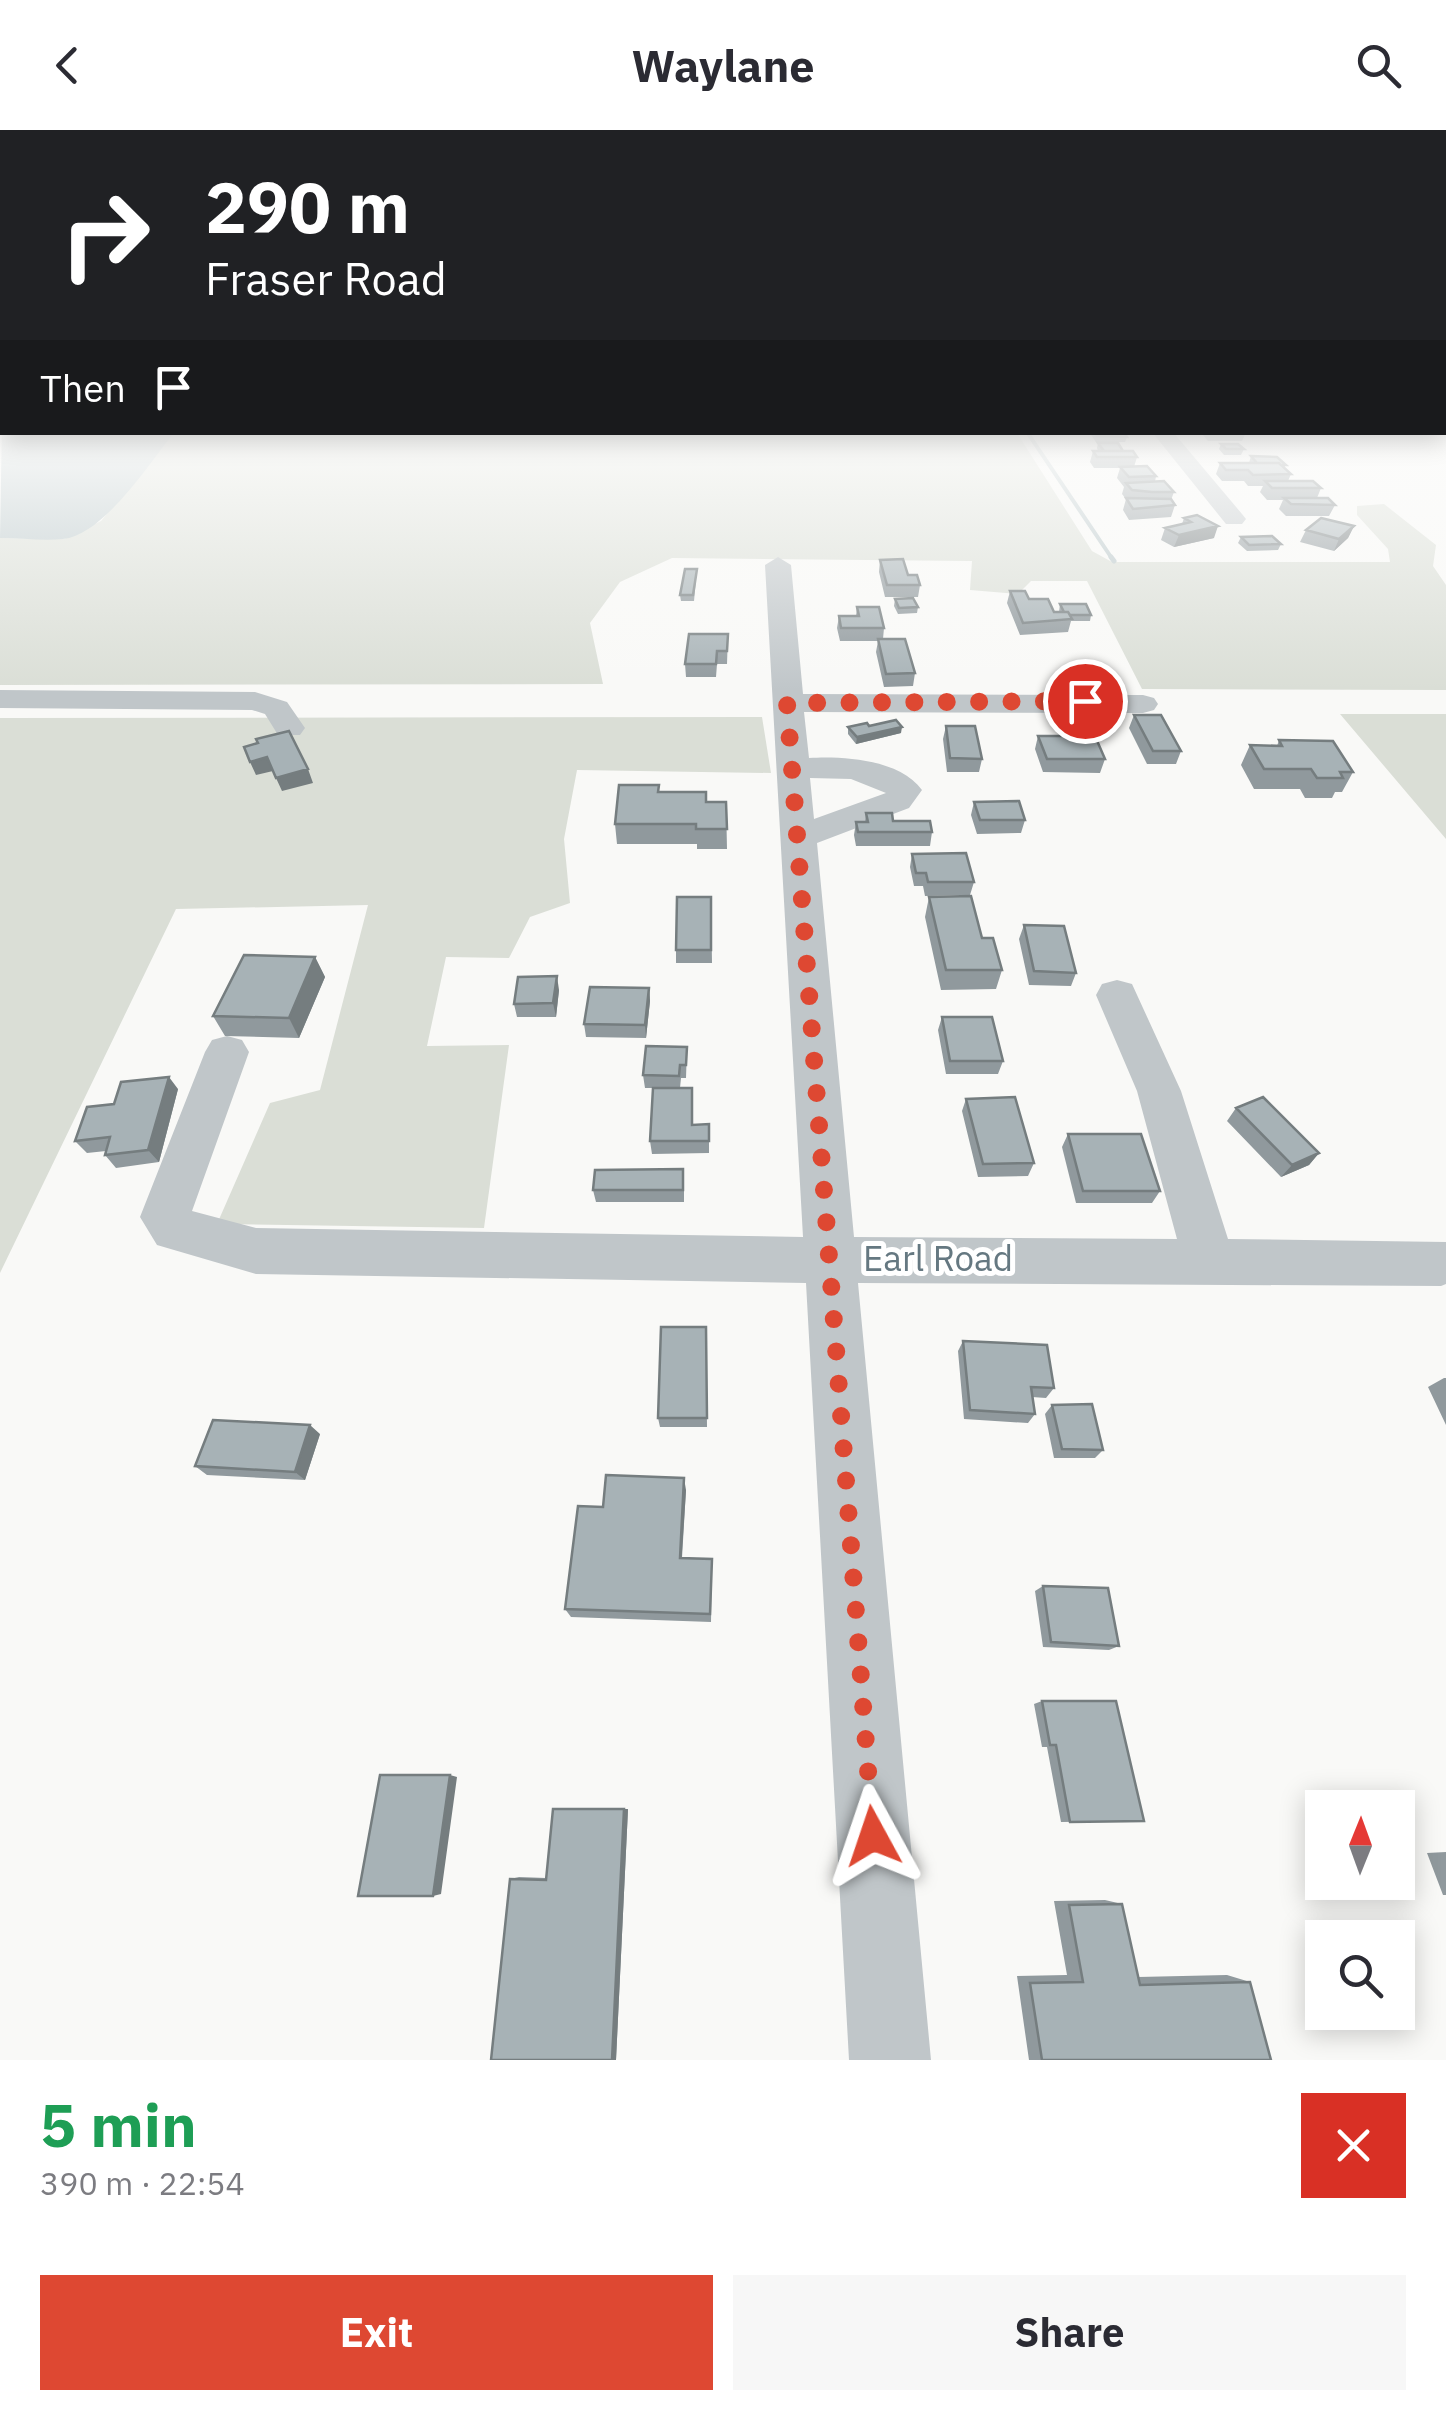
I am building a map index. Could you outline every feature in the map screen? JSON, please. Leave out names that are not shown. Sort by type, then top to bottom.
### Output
[{"type":"street","points":[[1227,510],[1234,519]]},
{"type":"street","points":[[778,565],[890,2060]]},
{"type":"street","points":[[0,699],[256,701],[276,708],[288,728]]},
{"type":"street","points":[[787,703],[1144,704]]},
{"type":"street","points":[[794,771],[834,766],[894,783],[905,790],[897,801],[798,837]]},
{"type":"street","points":[[1117,994],[1133,1023],[1158,1094],[1209,1261]]},
{"type":"street","name":"Earl Road","points":[[227,1052],[165,1217],[175,1230],[256,1251],[1441,1262]]},
{"type":"shaded area","points":[[0,510],[112,510],[79,535],[63,539],[0,538]]},
{"type":"shaded area","points":[[110,510],[1066,510],[1092,551],[1112,562],[1390,562],[1388,549],[1357,515],[1357,510],[1392,510],[1436,545],[1433,566],[1446,585],[1446,690],[1142,689],[1087,581],[1031,581],[1018,594],[970,590],[972,561],[672,558],[620,582],[590,623],[603,684],[0,685],[0,538],[64,539],[101,521]]},
{"type":"shaded area","points":[[1340,714],[1446,714],[1446,839]]},
{"type":"shaded area","points":[[762,717],[771,773],[577,770],[564,839],[570,903],[530,917],[509,958],[446,957],[427,1046],[509,1045],[484,1228],[217,1224],[270,1103],[320,1090],[368,905],[176,909],[0,1273],[0,718]]},
{"type":"building","points":[[1197,515],[1218,526],[1179,535],[1165,528],[1191,522],[1184,518]]},
{"type":"building","points":[[1321,518],[1354,526],[1339,539],[1306,530]]},
{"type":"building","points":[[1272,536],[1281,544],[1249,545],[1241,537]]},
{"type":"building","points":[[903,559],[908,575],[917,575],[920,585],[887,585],[880,560]]},
{"type":"building","points":[[685,569],[697,569],[693,595],[680,595]]},
{"type":"building","points":[[1010,591],[1025,591],[1029,599],[1048,599],[1054,612],[1068,612],[1072,619],[1023,623]]},
{"type":"building","points":[[913,598],[918,607],[899,608],[895,599]]},
{"type":"building","points":[[1060,604],[1086,604],[1091,615],[1070,615]]},
{"type":"building","points":[[857,607],[879,607],[884,628],[841,628],[839,616],[859,616]]},
{"type":"building","points":[[689,634],[728,634],[727,651],[717,651],[716,664],[685,664]]},
{"type":"building","points":[[878,639],[905,639],[915,673],[886,674]]},
{"type":"building","points":[[1134,715],[1161,715],[1181,751],[1153,751]]},
{"type":"building","points":[[896,720],[902,727],[857,737],[848,727],[867,723],[869,726]]},
{"type":"building","points":[[946,726],[975,726],[982,759],[950,758]]},
{"type":"building","points":[[289,731],[308,769],[276,778],[267,757],[250,762],[244,747],[258,743],[256,739]]},
{"type":"building","points":[[1038,736],[1095,736],[1105,759],[1047,759]]},
{"type":"building","points":[[1279,740],[1333,741],[1353,772],[1340,772],[1343,778],[1317,778],[1311,769],[1264,769],[1250,745],[1282,746]]},
{"type":"building","points":[[619,785],[659,785],[658,792],[706,792],[706,802],[726,802],[727,829],[696,829],[696,824],[615,824]]},
{"type":"building","points":[[1019,801],[1025,820],[980,820],[974,802]]},
{"type":"building","points":[[866,813],[892,813],[893,821],[930,821],[932,832],[858,832],[856,822],[868,822]]},
{"type":"building","points":[[966,853],[974,882],[928,882],[926,873],[916,873],[912,854]]},
{"type":"building","points":[[971,896],[982,938],[993,938],[1002,970],[946,970],[929,897]]},
{"type":"building","points":[[677,897],[711,897],[711,950],[676,950]]},
{"type":"building","points":[[1024,925],[1064,926],[1076,973],[1034,971]]},
{"type":"building","points":[[244,955],[315,957],[289,1018],[213,1016]]},
{"type":"building","points":[[557,976],[553,1003],[514,1004],[518,977]]},
{"type":"building","points":[[590,987],[649,988],[645,1025],[584,1024]]},
{"type":"building","points":[[942,1017],[992,1017],[1003,1061],[950,1061]]},
{"type":"building","points":[[646,1046],[687,1047],[686,1065],[680,1065],[679,1076],[643,1075]]},
{"type":"building","points":[[169,1077],[148,1150],[105,1155],[110,1137],[75,1141],[87,1107],[114,1104],[121,1082]]},
{"type":"building","points":[[653,1088],[692,1088],[692,1125],[709,1124],[709,1141],[650,1141]]},
{"type":"building","points":[[1015,1097],[1034,1163],[983,1164],[966,1099]]},
{"type":"building","points":[[1263,1097],[1319,1153],[1292,1165],[1236,1108]]},
{"type":"building","points":[[1068,1134],[1141,1134],[1160,1191],[1083,1191]]},
{"type":"building","points":[[683,1169],[683,1190],[593,1190],[595,1170]]},
{"type":"building","points":[[661,1327],[706,1327],[707,1418],[658,1418]]},
{"type":"building","points":[[963,1341],[1047,1345],[1054,1388],[1031,1387],[1035,1414],[970,1410]]},
{"type":"building","points":[[1092,1404],[1103,1450],[1062,1449],[1052,1405]]},
{"type":"building","points":[[213,1420],[310,1425],[295,1472],[195,1466]]},
{"type":"building","points":[[606,1475],[684,1478],[680,1558],[712,1559],[710,1614],[565,1609],[578,1506],[603,1507]]},
{"type":"building","points":[[1043,1586],[1108,1588],[1119,1646],[1051,1642]]},
{"type":"building","points":[[1042,1701],[1116,1701],[1144,1821],[1070,1822],[1056,1745],[1050,1745]]},
{"type":"building","points":[[380,1775],[450,1775],[433,1896],[358,1896]]},
{"type":"building","points":[[553,1809],[624,1809],[612,2060],[491,2060],[510,1879],[546,1880]]},
{"type":"building","points":[[1122,1904],[1140,1985],[1250,1982],[1271,2060],[1042,2060],[1030,1983],[1083,1982],[1069,1905]]},
{"type":"waterway","points":[[1079,510],[1113,560]]},
{"type":"waterway","points":[[1111,557],[1114,561]]},
{"type":"route","points":[[873,1836],[787,703],[1085,701]]}]
